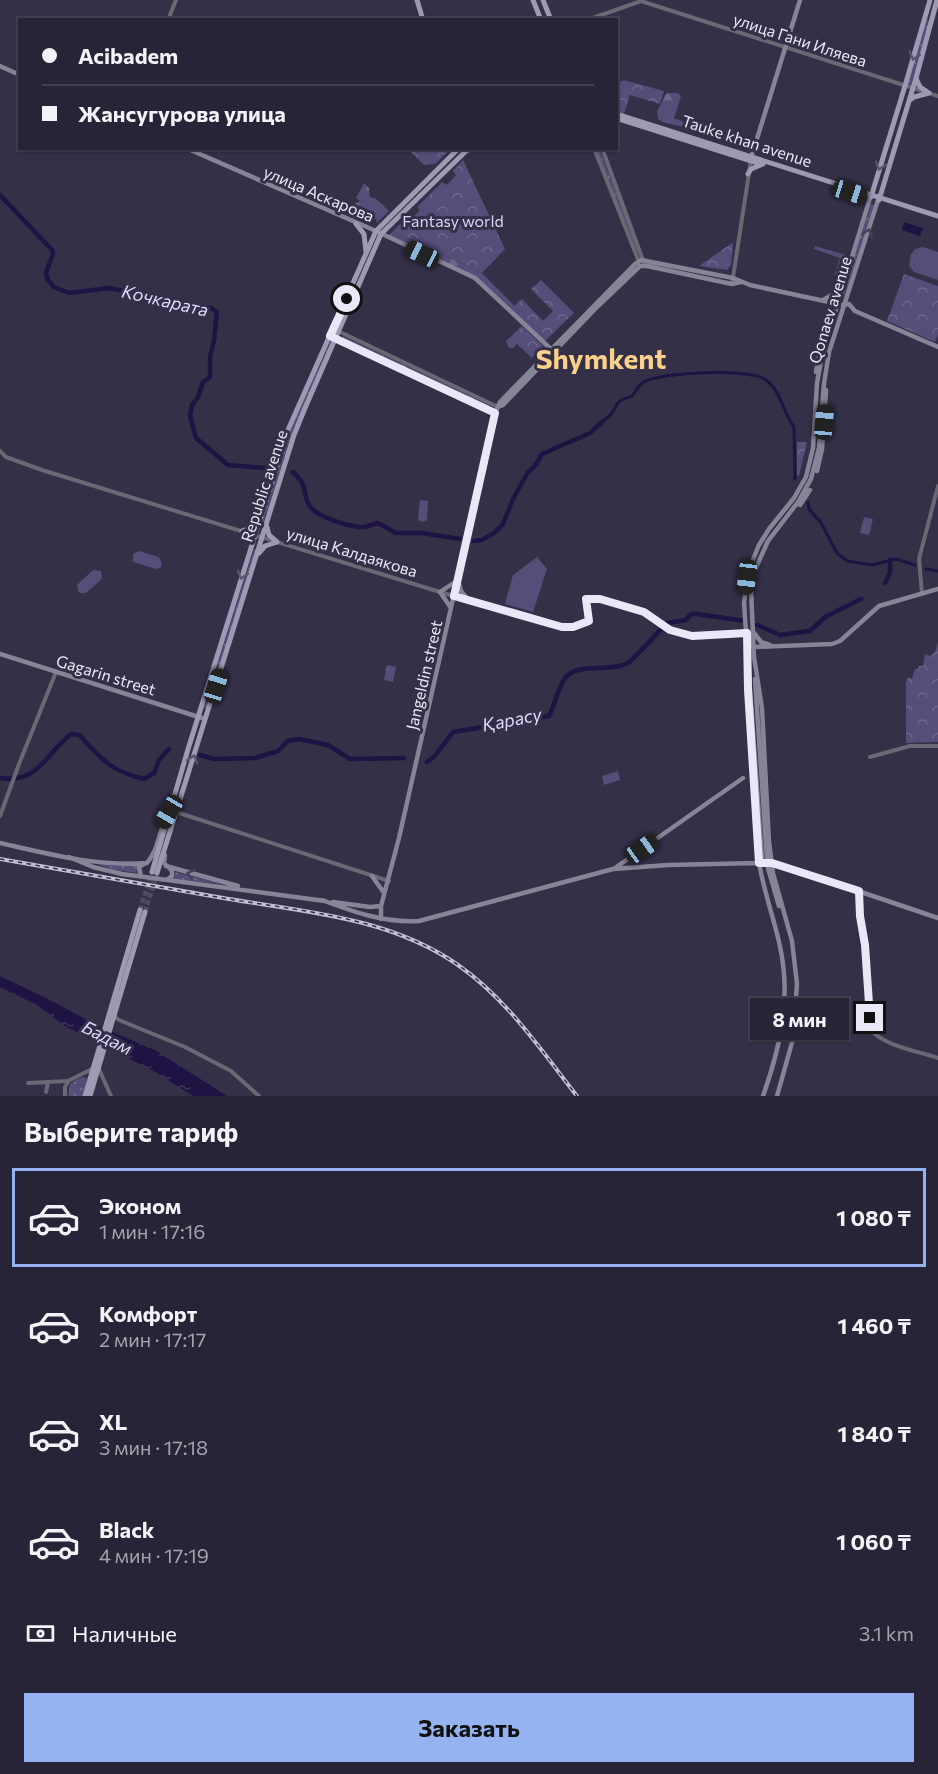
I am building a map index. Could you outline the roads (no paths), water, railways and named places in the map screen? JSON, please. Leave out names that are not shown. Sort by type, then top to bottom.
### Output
[{"type":"main road","points":[[417,0],[422,18]]},
{"type":"main road","points":[[533,0],[540,18]]},
{"type":"main road","points":[[543,0],[551,18]]},
{"type":"main road","points":[[751,158],[800,0]]},
{"type":"main road","points":[[840,304],[841,289],[930,0]]},
{"type":"main road","points":[[879,199],[937,0]]},
{"type":"main road","points":[[926,18],[933,19]]},
{"type":"main road","points":[[0,66],[18,74]]},
{"type":"main road","points":[[916,78],[920,87],[929,93]]},
{"type":"main road","points":[[909,102],[914,97],[929,93]]},
{"type":"main road","name":"Tauke khan avenue","points":[[618,117],[938,218]]},
{"type":"main road","name":"улица Аскарова","points":[[190,150],[379,233],[474,278],[552,350]]},
{"type":"main road","name":"Republic avenue","points":[[336,330],[366,254],[379,233],[457,150]]},
{"type":"main road","name":"Republic avenue","points":[[155,872],[294,435],[336,330],[379,233],[465,150]]},
{"type":"main road","name":"Tauke khan avenue","points":[[751,158],[763,164],[871,196]]},
{"type":"main road","points":[[748,174],[751,169],[763,164]]},
{"type":"main road","points":[[882,189],[883,196],[887,199]]},
{"type":"main road","name":"Tauke khan avenue","points":[[879,199],[887,199],[938,218]]},
{"type":"main road","name":"Qonaev avenue","points":[[759,553],[764,537],[801,487],[809,464],[813,448],[817,383],[824,335],[848,292],[879,199]]},
{"type":"main road","points":[[356,224],[364,234],[366,254]]},
{"type":"main road","points":[[641,263],[849,304],[855,310],[938,347]]},
{"type":"main road","points":[[641,263],[732,281]]},
{"type":"main road","points":[[498,407],[503,405],[552,350],[641,263]]},
{"type":"main road","points":[[823,300],[841,289]]},
{"type":"main road","points":[[848,292],[849,300],[855,310]]},
{"type":"main road","name":"Qonaev avenue","points":[[801,502],[815,466],[824,384],[840,304]]},
{"type":"main road","name":"Republic avenue","points":[[174,813],[198,716],[287,434],[333,337]]},
{"type":"main road","points":[[754,572],[773,537],[809,492],[817,472],[823,436],[829,352]]},
{"type":"main road","points":[[765,1096],[781,1037],[785,984],[766,864],[748,666],[745,591],[752,556],[761,538],[797,489],[803,476],[810,447],[820,356]]},
{"type":"main road","name":"Jangeldin street","points":[[381,919],[381,906],[498,407]]},
{"type":"main road","points":[[819,442],[823,436]]},
{"type":"main road","points":[[809,464],[815,466]]},
{"type":"main road","points":[[751,562],[801,502]]},
{"type":"main road","points":[[242,531],[250,528],[261,517]]},
{"type":"main road","points":[[255,560],[261,549],[278,542],[267,532],[268,519]]},
{"type":"main road","points":[[759,553],[752,589],[752,628],[766,864],[789,942],[794,984],[790,1039],[775,1096]]},
{"type":"main road","points":[[451,608],[440,592],[458,580],[461,591],[468,600]]},
{"type":"main road","points":[[747,647],[832,644],[840,641],[879,606],[938,589]]},
{"type":"main road","points":[[752,628],[758,639],[773,646]]},
{"type":"main road","points":[[773,646],[761,651],[756,658],[755,667],[762,708],[766,770],[766,864],[776,885],[792,941],[798,984],[793,1039],[775,1096]]},
{"type":"main road","name":"Gagarin street","points":[[0,654],[205,718]]},
{"type":"main road","points":[[613,869],[743,778]]},
{"type":"main road","points":[[141,877],[139,867],[152,857],[162,823],[174,813]]},
{"type":"main road","points":[[166,880],[172,876],[172,871],[164,863],[174,813]]},
{"type":"main road","points":[[0,843],[69,857],[144,864]]},
{"type":"main road","points":[[69,857],[93,867],[141,877],[370,907],[381,906]]},
{"type":"main road","points":[[322,900],[366,916],[402,922],[434,919],[613,869],[752,863],[766,864],[859,891],[938,918]]},
{"type":"main road","points":[[166,866],[258,891]]},
{"type":"main road","points":[[372,876],[385,894]]},
{"type":"main road","points":[[366,916],[373,910],[370,907]]},
{"type":"main road","points":[[88,1094],[142,911]]},
{"type":"main road","points":[[88,1094],[90,1078],[96,1069]]},
{"type":"street","points":[[169,18],[176,0]]},
{"type":"street","name":"улица Гани Иляева","points":[[593,18],[641,1],[938,96]]},
{"type":"street","points":[[595,150],[641,263]]},
{"type":"street","points":[[603,150],[641,263]]},
{"type":"street","points":[[732,281],[751,158]]},
{"type":"street","points":[[336,330],[498,407]]},
{"type":"street","points":[[333,337],[495,413]]},
{"type":"street","name":"улица Калдаякова","points":[[0,451],[6,458],[28,465],[255,536],[562,627],[573,627],[589,621],[586,599],[619,604],[644,612],[670,630],[692,636],[747,633]]},
{"type":"street","points":[[922,593],[919,559],[938,486]]},
{"type":"street","points":[[0,816],[56,672]]},
{"type":"street","points":[[870,757],[910,746],[938,746]]},
{"type":"street","points":[[174,813],[388,881]]},
{"type":"street","points":[[859,891],[871,1029],[876,1035],[891,1043],[938,1058]]},
{"type":"street","points":[[111,1014],[119,1020],[185,1047],[231,1071],[259,1096]]},
{"type":"street","points":[[28,1083],[68,1081],[96,1069],[111,1096]]},
{"type":"street","points":[[84,1075],[90,1078]]},
{"type":"street","points":[[65,1096],[68,1081]]},
{"type":"street","points":[[46,1092],[45,1088],[49,1082]]},
{"type":"water","points":[[904,222],[923,228],[920,236],[902,230]]},
{"type":"water","name":"Бадам","points":[[0,976],[100,1027],[155,1050],[227,1096],[193,1096],[157,1073],[65,1026],[37,1005],[0,987]]},
{"type":"waterway","name":"Кочкарата","points":[[0,195],[52,250],[53,254],[46,273],[54,287],[69,293],[109,288],[211,308],[217,312],[210,356],[210,377],[203,382],[198,397],[192,405],[190,415],[196,438],[228,465],[267,468]]},
{"type":"waterway","points":[[602,422],[620,401],[632,396],[642,383],[653,379],[705,373],[757,376],[766,380],[775,390],[794,427],[795,479]]},
{"type":"waterway","name":"Кочкарата","points":[[474,541],[482,540],[494,533],[503,524],[513,499],[528,472],[535,466],[542,454],[590,433],[602,422]]},
{"type":"waterway","name":"Кочкарата","points":[[293,472],[303,486],[309,505],[319,514],[334,521],[359,527],[378,523],[396,533],[422,533],[460,539]]},
{"type":"waterway","points":[[808,502],[809,509],[821,523]]},
{"type":"waterway","points":[[820,521],[837,553],[847,561],[872,565],[896,559],[915,565]]},
{"type":"waterway","name":"Қарасу","points":[[885,583],[890,573],[890,560]]},
{"type":"waterway","points":[[926,569],[938,571]]},
{"type":"waterway","name":"Қарасу","points":[[780,635],[810,631],[825,617],[861,599]]},
{"type":"waterway","name":"Қарасу","points":[[427,762],[434,757],[453,732],[549,716],[566,677],[579,670],[620,666],[628,663],[667,623],[686,620],[691,614],[746,621]]},
{"type":"waterway","name":"Қарасу","points":[[757,625],[776,633]]},
{"type":"waterway","points":[[0,778],[13,779],[33,772],[71,734],[79,735],[115,768],[144,779],[154,773],[159,760],[169,749]]},
{"type":"waterway","name":"Қарасу","points":[[200,755],[214,759],[255,758],[278,751],[288,741],[299,739],[328,745],[350,759],[404,758]]},
{"type":"tunnel","points":[[140,910],[152,872]]},
{"type":"tunnel","points":[[145,912],[157,874]]},
{"type":"railway","points":[[0,859],[318,913],[348,919],[405,937],[432,949],[458,965],[492,993],[508,1009],[577,1096]]},
{"type":"district","name":"Shymkent","points":[[601,359]]},
{"type":"park label","name":"Fantasy world","points":[[453,221]]}]
